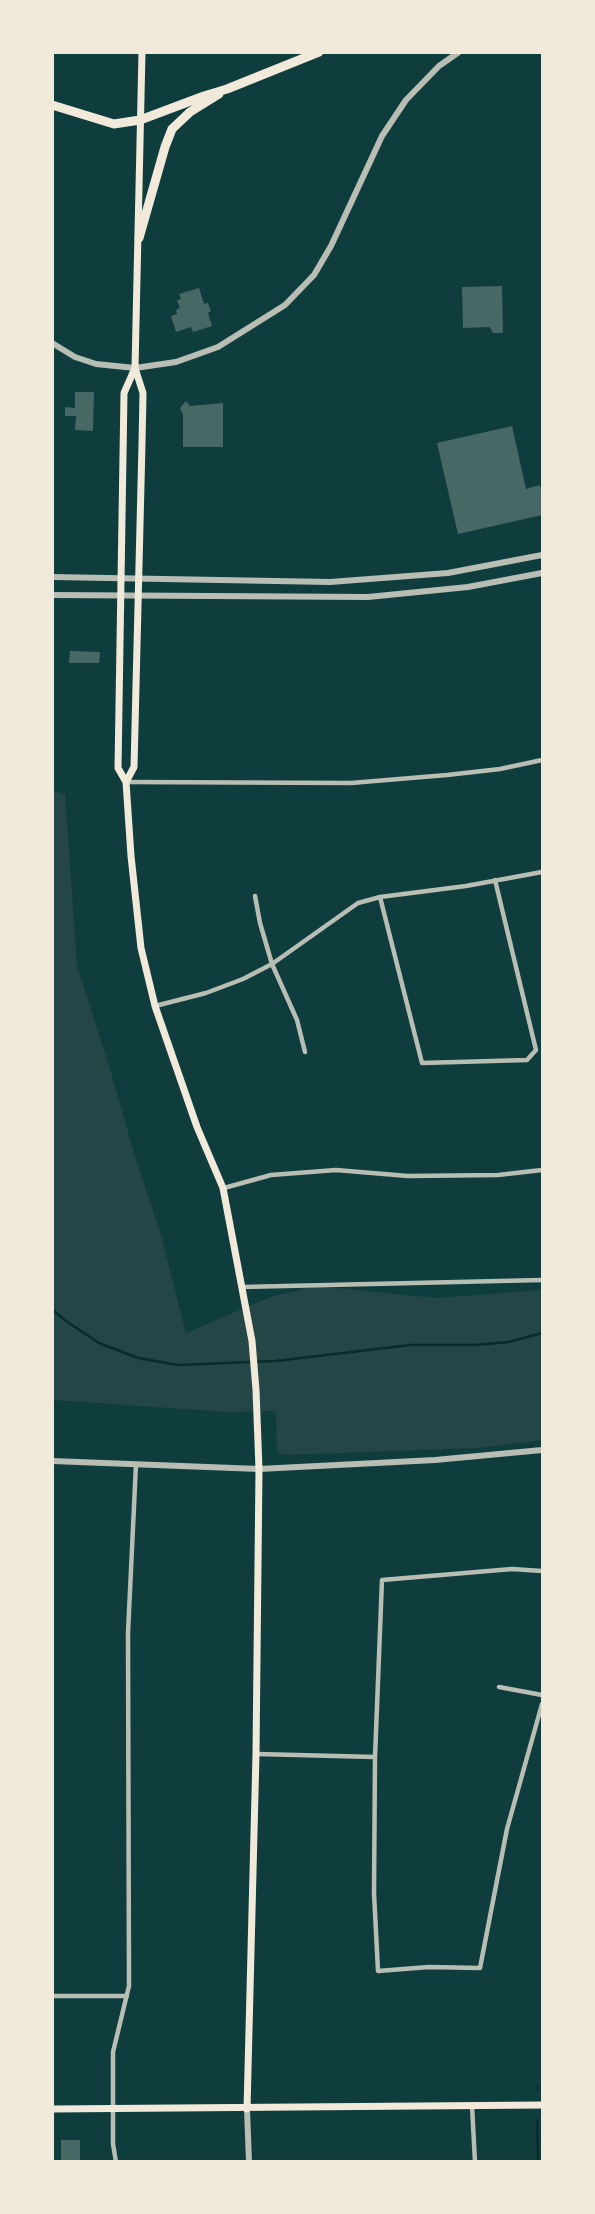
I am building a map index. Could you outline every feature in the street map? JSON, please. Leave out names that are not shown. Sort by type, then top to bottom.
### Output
[{"type":"highway","points":[[52,105],[114,124],[140,120],[228,89],[319,52]]},
{"type":"highway","points":[[139,238],[172,128],[190,112],[228,89]]},
{"type":"main road","points":[[126,782],[134,767],[143,393],[135,368],[142,52]]},
{"type":"main road","points":[[135,368],[124,393],[118,768],[126,782],[141,948],[155,1006],[197,1127],[223,1188],[252,1341],[256,1390],[259,1469],[256,1754],[247,2109]]},
{"type":"main road","points":[[52,2109],[542,2105]]},
{"type":"street","points":[[52,343],[75,357],[96,364],[135,368],[176,362],[218,348],[285,305],[314,275],[331,246],[382,136],[406,100],[439,66],[459,52]]},
{"type":"street","points":[[52,577],[299,582],[383,579],[448,573],[542,555]]},
{"type":"street","points":[[52,595],[368,597],[468,587],[542,573]]},
{"type":"street","points":[[126,782],[351,783],[500,769],[542,760]]},
{"type":"street","points":[[155,1006],[206,993],[243,979],[272,964],[358,903],[380,897],[542,872]]},
{"type":"street","points":[[380,897],[422,1063],[527,1060],[536,1050],[495,880]]},
{"type":"street","points":[[254,896],[272,964],[297,1020],[304,1052]]},
{"type":"street","points":[[223,1188],[271,1175],[336,1170],[421,1175],[498,1175],[542,1170]]},
{"type":"street","points":[[242,1287],[542,1280]]},
{"type":"street","points":[[52,1461],[259,1469],[462,1458],[542,1450]]},
{"type":"street","points":[[116,2161],[112,2109],[113,2052],[118,2022],[127,1996],[128,1633],[136,1464]]},
{"type":"street","points":[[542,1570],[512,1569],[382,1580],[375,1757],[374,1892],[378,1971],[429,1967],[480,1968],[507,1829],[542,1704]]},
{"type":"street","points":[[499,1687],[542,1695]]},
{"type":"street","points":[[256,1754],[375,1757]]},
{"type":"street","points":[[52,1996],[127,1996]]},
{"type":"street","points":[[472,2106],[475,2161]]},
{"type":"street","points":[[247,2109],[249,2161]]},
{"type":"shaded area","points":[[52,790],[65,794],[77,966],[161,1235],[186,1333],[268,1298],[316,1286],[436,1298],[542,1290],[542,1440],[477,1448],[283,1455],[277,1451],[276,1411],[229,1412],[53,1400]]},
{"type":"building","points":[[502,286],[503,333],[493,333],[490,327],[463,328],[462,287]]},
{"type":"building","points":[[199,288],[204,304],[208,303],[211,311],[208,313],[212,326],[193,332],[191,327],[176,332],[171,316],[177,314],[176,310],[180,308],[177,300],[181,299],[179,294]]},
{"type":"building","points":[[75,392],[94,392],[93,431],[75,430],[76,416],[65,416],[65,407],[75,408]]},
{"type":"building","points":[[186,401],[190,406],[223,403],[223,447],[183,447],[183,414],[180,408]]},
{"type":"building","points":[[512,426],[526,489],[540,485],[542,515],[458,534],[437,443]]},
{"type":"building","points":[[70,651],[100,652],[99,663],[69,663]]},
{"type":"building","points":[[61,2140],[80,2140],[80,2162],[61,2162]]},
{"type":"waterway","points":[[52,789],[52,795]]},
{"type":"waterway","points":[[52,1309],[99,1343],[138,1358],[178,1365],[276,1361],[410,1345],[509,1342],[542,1333]]},
{"type":"waterway","points":[[537,2120],[538,2162]]}]
